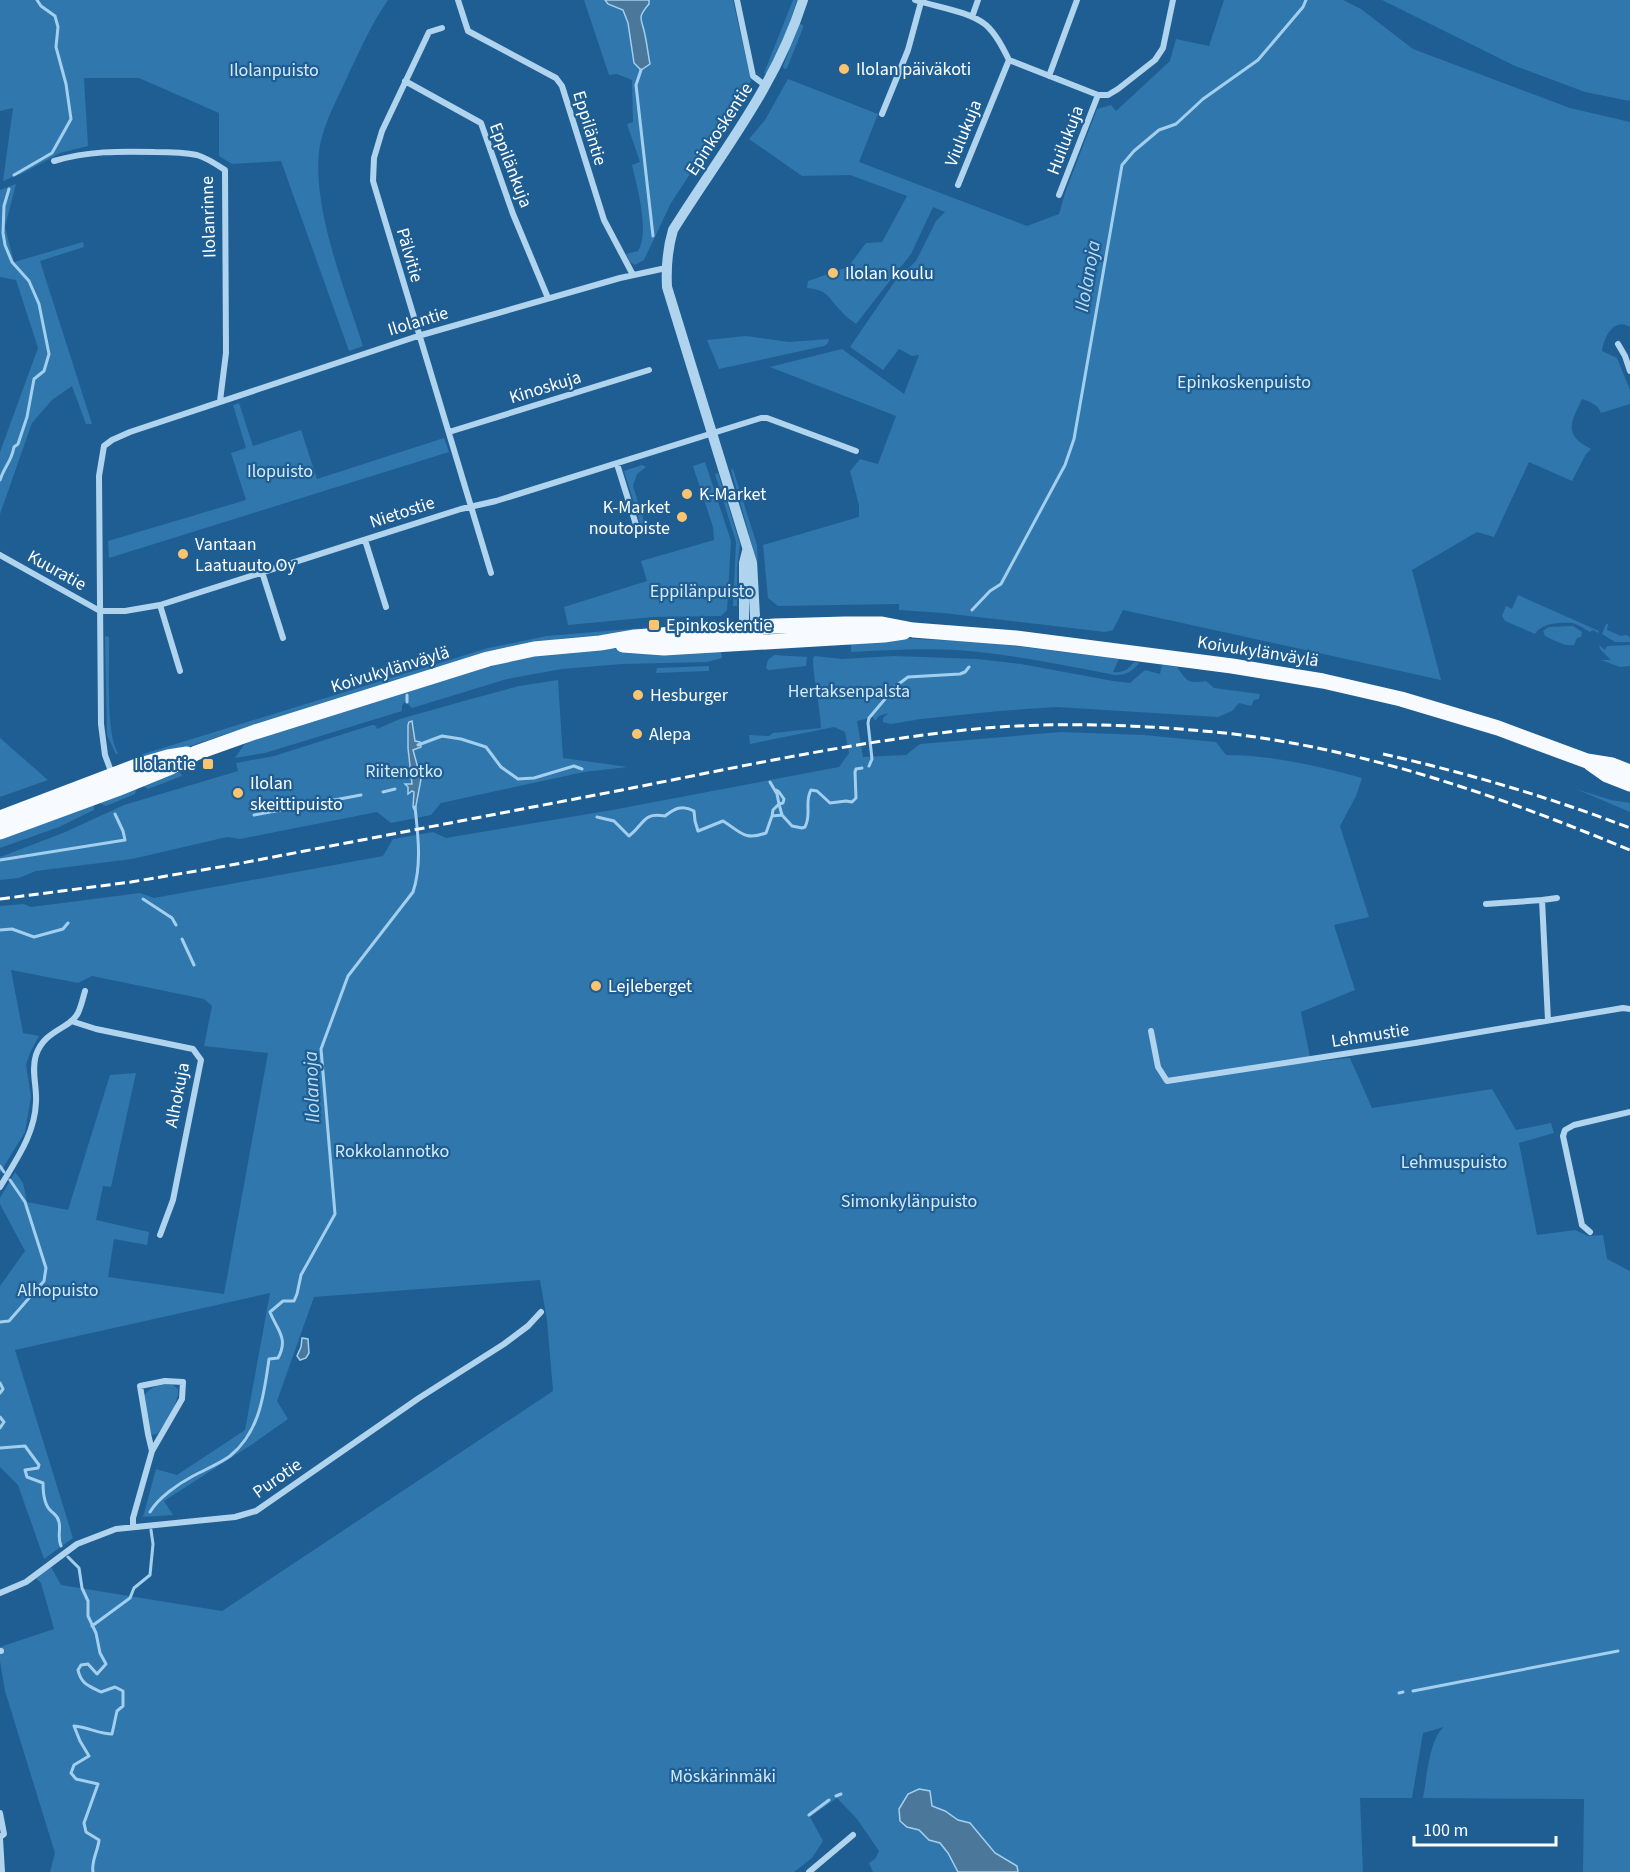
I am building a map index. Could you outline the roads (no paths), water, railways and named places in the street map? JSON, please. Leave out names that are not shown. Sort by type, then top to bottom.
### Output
[{"type":"main road","name":"Koivukylänväylä","points":[[0,818],[114,782],[171,767],[196,753],[255,732],[488,659],[534,649],[600,643],[664,648],[750,636],[884,635],[913,630],[1016,638],[1232,666],[1323,681],[1401,699],[1476,722],[1587,761],[1612,765],[1630,772]]},
{"type":"main road","name":"Koivukylänväylä","points":[[1587,761],[1607,775],[1630,784]]},
{"type":"main road","name":"Koivukylänväylä","points":[[0,832],[114,782]]},
{"type":"street","name":"Eppiläntie","points":[[458,0],[468,31],[556,78],[562,86],[604,220],[633,275]]},
{"type":"street","points":[[737,0],[753,76],[766,86]]},
{"type":"street","name":"Epinkoskentie","points":[[750,636],[744,564],[747,551],[667,287],[666,268],[668,247],[674,230],[766,86],[786,48],[803,0]]},
{"type":"street","points":[[972,17],[978,0]]},
{"type":"street","points":[[1049,76],[1077,0]]},
{"type":"street","points":[[882,114],[908,50],[918,1],[972,17],[986,25],[1001,43],[1009,60],[1098,95],[1108,95],[1155,60],[1163,48],[1173,0]]},
{"type":"street","name":"Pälvitie","points":[[442,28],[429,32],[382,131],[374,158],[373,181],[491,573]]},
{"type":"street","name":"Viulukuja","points":[[958,185],[1009,60]]},
{"type":"street","name":"Eppilänkuja","points":[[405,81],[481,123],[513,214],[548,298]]},
{"type":"street","name":"Huilukuja","points":[[1059,195],[1098,95]]},
{"type":"street","name":"Ilolanrinne","points":[[54,161],[80,154],[122,151],[173,152],[196,155],[214,162],[225,170],[226,353],[220,401]]},
{"type":"street","name":"Ilolantie","points":[[114,782],[103,742],[99,476],[104,446],[129,432],[418,336],[548,298],[666,268]]},
{"type":"street","points":[[1618,344],[1630,371]]},
{"type":"street","name":"Kinoskuja","points":[[449,432],[649,370]]},
{"type":"street","name":"Nietostie","points":[[100,611],[125,611],[160,605],[761,418],[767,418],[856,451]]},
{"type":"street","points":[[617,464],[638,531]]},
{"type":"street","points":[[365,540],[386,607]]},
{"type":"street","name":"Kuuratie","points":[[0,555],[100,611]]},
{"type":"street","points":[[262,572],[283,638]]},
{"type":"street","points":[[160,605],[180,671]]},
{"type":"street","points":[[1486,904],[1557,898]]},
{"type":"street","points":[[1542,900],[1548,1020]]},
{"type":"street","points":[[0,1186],[24,1147],[30,1132],[35,1113],[33,1066],[37,1053],[43,1041],[54,1031],[72,1021],[78,1014],[85,991]]},
{"type":"street","name":"Lehmustie","points":[[1151,1030],[1158,1067],[1167,1081],[1423,1042],[1623,1008],[1630,1009]]},
{"type":"street","name":"Alhokuja","points":[[72,1021],[96,1029],[193,1048],[201,1060],[172,1200],[160,1235]]},
{"type":"street","points":[[1590,1232],[1582,1225],[1563,1136],[1565,1130],[1574,1125],[1630,1112]]},
{"type":"street","name":"Purotie","points":[[0,1593],[26,1582],[77,1544],[116,1528],[235,1517],[256,1511],[419,1398],[504,1344],[528,1326],[541,1312]]},
{"type":"street","points":[[133,1526],[133,1518],[152,1451],[182,1399],[183,1382],[165,1381],[140,1386],[152,1451]]},
{"type":"street","points":[[0,1813],[4,1834],[0,1838],[2,1872]]},
{"type":"street","points":[[809,1872],[853,1835]]},
{"type":"waterway","points":[[14,175],[52,153],[71,119],[66,84],[56,47],[58,27],[55,16],[41,6],[37,0]]},
{"type":"waterway","name":"Ilolanoja","points":[[972,610],[990,591],[1001,584],[1065,465],[1074,439],[1122,165],[1134,151],[1159,130],[1176,124],[1203,99],[1258,60],[1303,7],[1306,0]]},
{"type":"waterway","points":[[641,70],[636,85],[653,236]]},
{"type":"waterway","points":[[0,480],[14,447],[18,444],[27,417],[34,379],[44,371],[49,354],[39,304],[29,281],[12,262],[5,245],[4,206],[9,189]]},
{"type":"waterway","name":"Ilolanoja","points":[[869,766],[872,759],[869,718],[896,686],[908,677],[960,674],[969,667]]},
{"type":"waterway","points":[[407,695],[407,702]]},
{"type":"waterway","name":"Ilolanoja","points":[[418,745],[442,736],[486,747],[501,767],[518,779],[534,778],[574,766],[582,769]]},
{"type":"waterway","name":"Ilolanoja","points":[[597,817],[614,821],[629,836],[648,817],[665,816],[675,809],[682,808],[694,811],[698,831],[723,821],[747,836],[759,835],[766,833],[772,816],[782,815],[792,826],[802,828],[807,822],[808,799],[811,790],[817,791],[830,803],[852,802],[856,798],[855,772],[856,769],[862,768]]},
{"type":"waterway","points":[[770,782],[777,794],[779,804],[773,810],[772,816]]},
{"type":"waterway","points":[[383,792],[395,789]]},
{"type":"waterway","points":[[776,790],[784,799],[783,803],[779,804],[782,815]]},
{"type":"waterway","points":[[254,815],[361,795]]},
{"type":"waterway","name":"Ilolanoja","points":[[150,1512],[175,1487],[230,1456],[248,1436],[259,1412],[269,1359],[278,1358],[281,1351],[281,1334],[270,1312],[283,1301],[294,1301],[301,1275],[335,1214],[321,1049],[348,976],[413,892],[418,871],[415,807]]},
{"type":"waterway","points":[[0,860],[125,840],[115,814]]},
{"type":"waterway","points":[[143,899],[172,918],[176,925]]},
{"type":"waterway","points":[[0,930],[12,929],[34,937],[63,929],[68,923]]},
{"type":"waterway","points":[[182,939],[194,965]]},
{"type":"waterway","points":[[0,1166],[4,1172]]},
{"type":"waterway","points":[[0,1322],[9,1321],[44,1281],[46,1268],[25,1202],[10,1180]]},
{"type":"waterway","points":[[0,1383],[3,1389],[0,1393]]},
{"type":"waterway","points":[[0,1417],[4,1422],[0,1428]]},
{"type":"waterway","points":[[0,1448],[25,1446],[39,1465],[38,1468],[25,1470],[27,1477],[43,1483],[47,1505],[59,1520],[61,1546]]},
{"type":"waterway","name":"Ilolanoja","points":[[92,1626],[130,1598],[134,1588],[150,1575],[153,1544],[151,1530]]},
{"type":"waterway","points":[[68,1557],[79,1568],[82,1588],[88,1601],[88,1616],[106,1664],[97,1674],[88,1664],[81,1665],[78,1670],[79,1675],[86,1684],[101,1692],[115,1687],[123,1691],[123,1706],[117,1711],[112,1734],[74,1726],[89,1756],[74,1765],[71,1773],[76,1779],[98,1784],[84,1823],[86,1832],[99,1840],[93,1872]]},
{"type":"waterway","points":[[1413,1691],[1618,1651]]},
{"type":"waterway","points":[[1399,1693],[1403,1692]]},
{"type":"waterway","points":[[836,1796],[841,1794]]},
{"type":"waterway","points":[[809,1815],[829,1800]]},
{"type":"railway","points":[[0,899],[131,882],[226,866],[872,743],[956,731],[1053,725],[1150,727],[1215,732],[1322,749],[1375,761],[1478,792],[1630,850]]},
{"type":"railway","points":[[1383,754],[1508,786],[1630,828]]},
{"type":"place","name":"Ilolan päiväkoti","points":[[844,69]]},
{"type":"place","name":"Ilolan koulu","points":[[833,273]]},
{"type":"place","name":"K-Market","points":[[687,494]]},
{"type":"place","name":"K-Market noutopiste","points":[[682,517]]},
{"type":"place","name":"Vantaan Laatuauto Oy","points":[[183,554]]},
{"type":"place","name":"Epinkoskentie","points":[[654,625]]},
{"type":"place","name":"Hesburger","points":[[638,695]]},
{"type":"place","name":"Alepa","points":[[637,734]]},
{"type":"place","name":"Ilolantie","points":[[208,764]]},
{"type":"place","name":"Ilolan skeittipuisto","points":[[238,793]]},
{"type":"place","name":"Lejleberget","points":[[596,986]]},
{"type":"park label","name":"Ilolanpuisto","points":[[274,70]]},
{"type":"park label","name":"Epinkoskenpuisto","points":[[1244,382]]},
{"type":"park label","name":"Ilopuisto","points":[[280,471]]},
{"type":"park label","name":"Eppilänpuisto","points":[[702,591]]},
{"type":"park label","name":"Hertaksenpalsta","points":[[849,691]]},
{"type":"park label","name":"Riitenotko","points":[[404,771]]},
{"type":"park label","name":"Rokkolannotko","points":[[392,1151]]},
{"type":"park label","name":"Lehmuspuisto","points":[[1454,1162]]},
{"type":"park label","name":"Simonkylänpuisto","points":[[909,1201]]},
{"type":"park label","name":"Alhopuisto","points":[[58,1290]]},
{"type":"park label","name":"Möskärinmäki","points":[[723,1776]]}]
